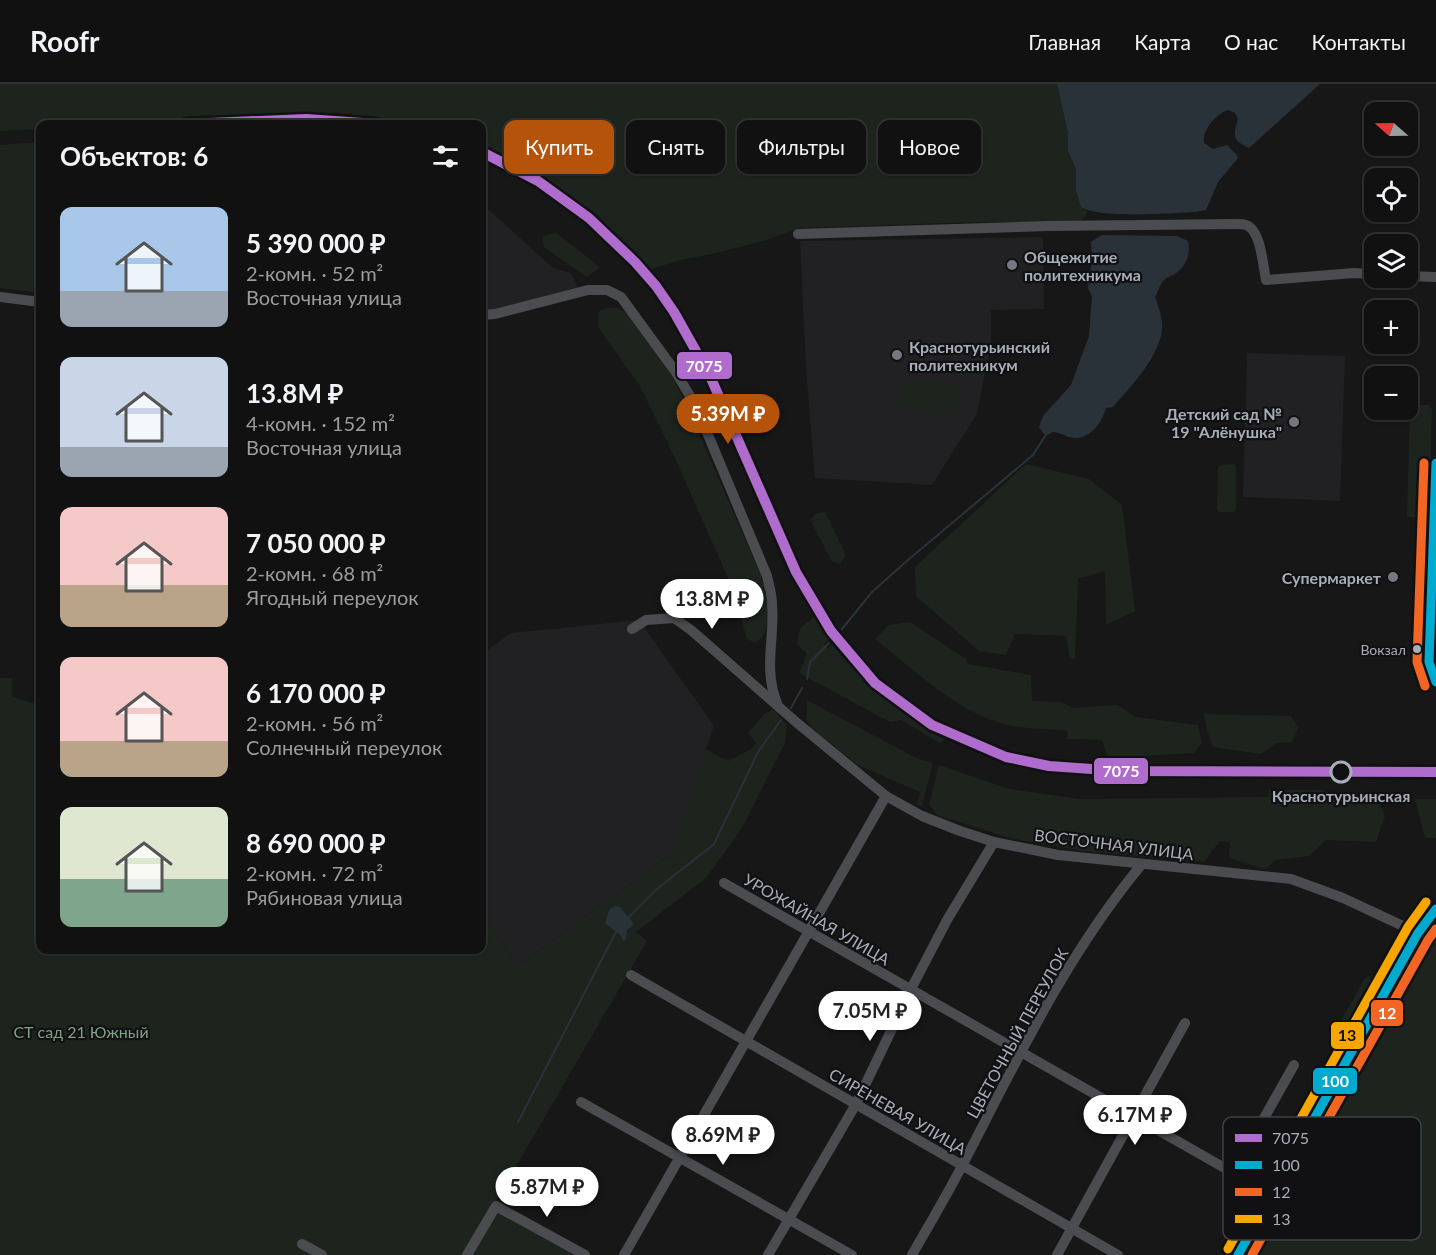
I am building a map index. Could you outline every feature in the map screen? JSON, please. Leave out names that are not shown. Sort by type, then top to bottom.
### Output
[{"type":"main road","points":[[1436,463],[1429,662],[1436,682]]},
{"type":"main road","points":[[1315,1117],[1418,933],[1436,909]]},
{"type":"main road","points":[[1238,1255],[1246,1240]]},
{"type":"street","points":[[798,234],[1237,224],[1247,225],[1254,230],[1266,279],[1364,274]]},
{"type":"street","points":[[1418,276],[1436,277]]},
{"type":"street","points":[[486,314],[588,290],[606,290],[621,297],[675,371],[696,406],[767,576],[772,604],[769,674],[778,706]]},
{"type":"street","points":[[0,297],[36,302]]},
{"type":"street","name":"ВОСТОЧНАЯ УЛИЦА","points":[[632,629],[646,620],[674,618],[692,630],[778,706],[886,796],[922,816],[960,831],[994,842],[1058,855],[1291,879],[1342,898],[1418,933]]},
{"type":"street","points":[[624,1255],[886,796]]},
{"type":"street","points":[[768,1255],[856,1104],[947,920],[994,842]]},
{"type":"street","name":"ЦВЕТОЧНЫЙ ПЕРЕУЛОК","points":[[912,1255],[962,1165],[1020,1051],[1113,899],[1142,864]]},
{"type":"street","name":"УРОЖАЙНАЯ УЛИЦА","points":[[724,883],[1223,1168]]},
{"type":"street","name":"СИРЕНЕВАЯ УЛИЦА","points":[[631,975],[1118,1255]]},
{"type":"street","points":[[1057,1255],[1185,1023]]},
{"type":"street","points":[[1267,1117],[1294,1065]]},
{"type":"street","points":[[581,1102],[852,1255]]},
{"type":"street","points":[[467,1255],[496,1206],[585,1255]]},
{"type":"street","points":[[302,1244],[322,1255]]},
{"type":"shaded area","points":[[1057,84],[1320,84],[1249,148],[1239,142],[1235,136],[1238,119],[1235,113],[1228,110],[1215,119],[1205,133],[1204,143],[1213,149],[1227,145],[1238,158],[1218,182],[1206,210],[1119,214],[1090,211],[1081,207],[1076,191],[1076,169],[1068,151],[1068,133]]},
{"type":"shaded area","points":[[486,208],[553,268],[571,273],[579,289],[486,312]]},
{"type":"shaded area","points":[[1102,235],[1177,236],[1188,241],[1188,256],[1181,268],[1160,285],[1155,297],[1162,330],[1155,351],[1135,381],[1113,407],[1106,408],[1099,423],[1087,435],[1073,438],[1056,432],[1044,434],[1039,427],[1043,416],[1071,385],[1089,336],[1092,296],[1088,288],[1092,259],[1091,242]]},
{"type":"shaded area","name":"Краснотурьинский политехникум","points":[[1043,237],[1044,309],[991,310],[991,342],[977,414],[932,485],[815,478],[806,368],[800,241]]},
{"type":"shaded area","name":"Детский сад № 19 \"Алёнушка\"","points":[[1247,353],[1345,356],[1340,501],[1243,497]]},
{"type":"shaded area","points":[[639,620],[714,726],[671,854],[518,966],[486,920],[486,651],[511,633]]},
{"type":"shaded area","points":[[615,906],[620,907],[633,925],[627,931],[626,939],[623,941],[620,935],[605,923],[609,910]]},
{"type":"green space","points":[[0,84],[1057,84],[1068,133],[1068,151],[1076,169],[1076,191],[1081,207],[1088,212],[1080,222],[978,222],[800,228],[766,240],[651,269],[598,218],[535,174],[614,174],[614,120],[504,120],[504,158],[486,148],[486,120],[384,120],[338,113],[239,115],[174,120],[36,120],[36,129],[0,131]]},
{"type":"green space","points":[[36,142],[36,292],[0,288],[0,145]]},
{"type":"green space","points":[[555,232],[600,267],[587,277],[544,247],[542,237]]},
{"type":"green space","points":[[606,308],[616,308],[627,313],[672,376],[689,411],[765,585],[767,625],[765,632],[756,643],[747,639],[732,587],[675,458],[640,386],[598,327],[598,312]]},
{"type":"green space","points":[[905,380],[956,384],[960,390],[957,410],[951,414],[901,409],[898,403],[898,386]]},
{"type":"green space","points":[[1418,405],[1428,405],[1432,409],[1429,514],[1426,517],[1407,517],[1410,420],[1418,420]]},
{"type":"green space","points":[[1026,464],[1089,479],[1122,505],[1135,611],[1106,625],[1105,571],[1078,579],[1075,659],[1070,659],[1066,636],[1015,634],[1006,655],[979,651],[916,596],[915,567]]},
{"type":"green space","points":[[1234,464],[1236,466],[1236,509],[1234,512],[1217,510],[1218,467]]},
{"type":"green space","points":[[825,512],[846,555],[840,564],[832,561],[810,520],[817,513]]},
{"type":"green space","points":[[814,617],[828,639],[824,644],[828,648],[832,645],[884,698],[946,738],[940,743],[901,720],[890,722],[799,673],[807,654],[797,644],[800,628]]},
{"type":"green space","points":[[910,622],[966,659],[968,664],[1031,675],[1032,701],[1061,702],[1073,708],[1117,705],[1136,717],[1198,725],[1202,743],[1194,753],[1108,758],[1102,740],[1067,739],[1068,731],[1012,726],[993,720],[956,702],[922,678],[875,639],[889,625]]},
{"type":"green space","name":"СТ сад 21 Южный","points":[[0,678],[12,678],[12,697],[36,704],[36,954],[486,954],[486,920],[518,966],[671,854],[706,749],[728,761],[751,749],[756,743],[748,733],[765,713],[774,710],[787,725],[785,743],[742,828],[706,878],[636,932],[647,941],[496,1201],[579,1255],[0,1255]],"holes":[[[620,907],[632,921],[623,941],[617,933]]]},
{"type":"green space","points":[[807,700],[918,759],[933,763],[922,806],[917,805],[920,792],[858,765],[813,729],[806,720]]},
{"type":"green space","points":[[1204,714],[1291,716],[1298,728],[1292,742],[1276,743],[1261,754],[1213,747]]},
{"type":"green space","points":[[939,765],[1009,789],[1080,799],[1268,797],[1269,790],[1322,790],[1338,798],[1378,802],[1385,816],[1376,842],[1326,840],[1309,856],[1275,860],[1266,869],[1229,858],[1230,842],[1220,841],[1204,862],[1082,851],[1010,838],[937,815],[929,804]]},
{"type":"green space","points":[[1415,799],[1436,799],[1436,838],[1425,838]]},
{"type":"green space","points":[[1436,923],[1436,1255],[1256,1255],[1265,1240],[1421,1240],[1421,1117],[1326,1117],[1428,933]]},
{"type":"green space","points":[[1393,956],[1394,964],[1342,1059],[1336,1043],[1340,1023],[1364,979],[1376,973],[1380,963]]},
{"type":"waterway","points":[[842,629],[872,592],[1033,455],[1047,433]]},
{"type":"waterway","points":[[807,679],[810,662],[829,643]]},
{"type":"waterway","points":[[791,708],[802,688]]},
{"type":"waterway","points":[[629,917],[657,889],[714,844],[758,752],[781,720]]},
{"type":"waterway","points":[[518,1122],[617,930]]},
{"type":"transit line","name":"7075","points":[[282,120],[320,120]]},
{"type":"transit line","name":"7075","points":[[486,154],[538,181],[589,218],[635,262],[656,286],[674,312],[710,376],[796,572],[831,631],[875,683],[932,725],[1006,757],[1049,766],[1120,771],[1436,772]]},
{"type":"transit line","name":"12","points":[[1424,463],[1417,662],[1425,686]]},
{"type":"transit line","name":"100","points":[[1436,463],[1429,662],[1436,682]]},
{"type":"transit line","name":"13","points":[[1302,1117],[1408,927],[1426,902]]},
{"type":"transit line","name":"100","points":[[1315,1117],[1418,933],[1436,909]]},
{"type":"transit line","name":"12","points":[[1329,1117],[1436,929]]},
{"type":"transit line","name":"13","points":[[1228,1249],[1233,1240]]},
{"type":"transit line","name":"100","points":[[1238,1255],[1246,1240]]},
{"type":"transit line","name":"12","points":[[1252,1255],[1260,1240]]},
{"type":"place","name":"Общежитие политехникума","points":[[1012,265]]},
{"type":"place","name":"Краснотурьинский политехникум","points":[[897,355]]},
{"type":"place","name":"Детский сад № 19 \"Алёнушка\"","points":[[1294,422]]},
{"type":"place","name":"Супермаркет","points":[[1393,577]]},
{"type":"place","name":"Вокзал","points":[[1417,649]]},
{"type":"place","name":"Краснотурьинская","points":[[1341,772]]}]
